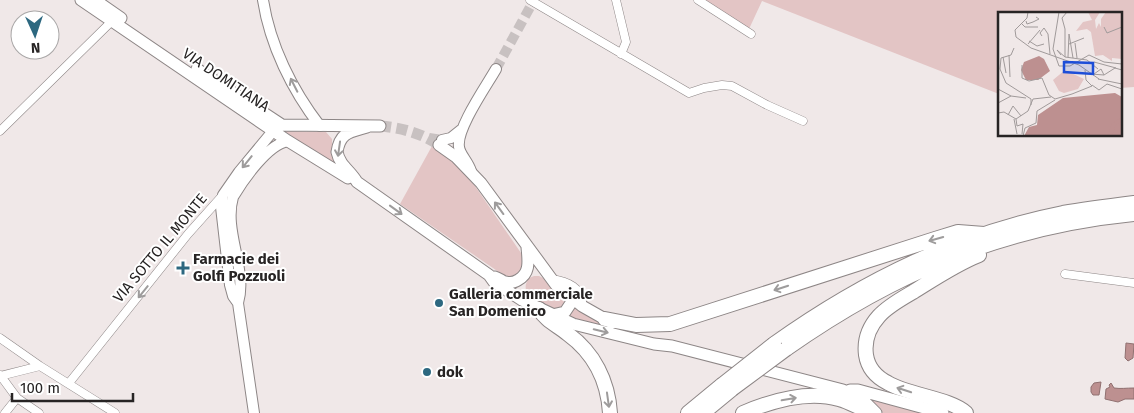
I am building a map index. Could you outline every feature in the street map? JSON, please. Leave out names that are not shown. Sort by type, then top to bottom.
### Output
[{"type":"highway","points":[[688,413],[727,387],[780,347],[900,279],[989,238],[1061,214],[1134,204]]},
{"type":"highway","points":[[605,319],[636,325],[670,324],[958,232],[989,238],[1134,214]]},
{"type":"highway","points":[[966,413],[947,404],[897,388],[881,379],[868,363],[866,340],[868,332],[875,321],[890,306],[944,273],[983,253],[989,238]]},
{"type":"highway","points":[[545,312],[544,317],[578,341],[594,359],[603,378],[610,413]]},
{"type":"highway","points":[[703,413],[727,387]]},
{"type":"highway","points":[[743,413],[775,402],[811,396],[837,398],[871,413]]},
{"type":"main road","name":"VIA DOMITIANA","points":[[81,0],[288,141],[356,182]]},
{"type":"main road","name":"VIA DOMITIANA","points":[[95,0],[282,125],[367,127]]},
{"type":"main road","points":[[380,126],[349,132],[341,138],[336,152],[338,158],[343,167],[352,174],[356,182],[489,275],[506,282],[519,280],[526,272],[529,261],[527,246]]},
{"type":"main road","points":[[441,142],[471,171],[551,279],[605,319],[672,346],[843,390],[864,401],[876,413]]},
{"type":"main road","points":[[489,275],[494,282],[545,312],[573,324],[654,344],[672,346]]},
{"type":"main road","points":[[545,312],[565,312],[578,298]]},
{"type":"main road","points":[[843,390],[858,390],[943,413]]},
{"type":"street","points":[[263,0],[277,51],[298,91],[320,126]]},
{"type":"street","points":[[530,0],[689,93],[722,85],[732,86],[767,105],[803,121]]},
{"type":"street","points":[[616,0],[626,42],[621,54]]},
{"type":"street","points":[[698,0],[751,34]]},
{"type":"street","points":[[0,131],[112,21]]},
{"type":"street","points":[[471,171],[469,162],[458,146],[461,130],[496,69]]},
{"type":"street","name":"VIA SOTTO IL MONTE","points":[[228,196],[239,172],[273,130]]},
{"type":"street","points":[[441,142],[451,138],[461,130]]},
{"type":"street","name":"VIA SOTTO IL MONTE","points":[[69,383],[188,234],[228,196],[270,150],[277,144],[288,141]]},
{"type":"street","points":[[228,196],[221,213],[230,285],[238,303],[254,413]]},
{"type":"street","points":[[228,196],[231,204],[232,228],[240,284],[238,303]]},
{"type":"street","points":[[207,214],[221,213]]},
{"type":"street","points":[[221,213],[232,228]]},
{"type":"street","points":[[1065,274],[1134,283]]},
{"type":"street","points":[[0,338],[40,366],[115,413]]},
{"type":"street","points":[[39,413],[17,398],[0,375],[40,366]]},
{"type":"street","points":[[5,413],[17,398]]},
{"type":"shaded area","points":[[702,0],[1134,0],[1134,87],[1122,88],[1122,12],[998,12],[998,94],[762,1],[749,29]]},
{"type":"shaded area","points":[[284,131],[326,132],[332,139],[332,151],[337,166]]},
{"type":"shaded area","points":[[432,146],[457,165],[475,186],[521,253],[524,268],[514,278],[506,277],[400,204]]},
{"type":"shaded area","points":[[534,276],[543,278],[566,304],[556,311],[533,299],[526,290],[526,284],[529,278]]},
{"type":"shaded area","points":[[574,308],[600,322],[635,335],[569,317]]},
{"type":"shaded area","points":[[1126,343],[1134,344],[1133,358],[1128,361],[1125,358]]},
{"type":"shaded area","points":[[1101,382],[1099,395],[1093,395],[1091,387],[1094,383]]},
{"type":"shaded area","points":[[1111,383],[1114,388],[1134,388],[1134,399],[1125,399],[1118,402],[1105,399],[1106,389],[1110,387]]},
{"type":"shaded area","points":[[874,399],[918,411],[919,413],[883,413],[872,403]]},
{"type":"tunnel","points":[[496,69],[534,0]]},
{"type":"tunnel","points":[[380,126],[411,132],[439,145]]},
{"type":"tunnel","points":[[429,138],[442,140]]},
{"type":"place","name":"Farmacie dei Golfi Pozzuoli","points":[[183,268]]},
{"type":"place","name":"Galleria commerciale San Domenico","points":[[439,303]]},
{"type":"place","name":"dok","points":[[427,372]]}]
